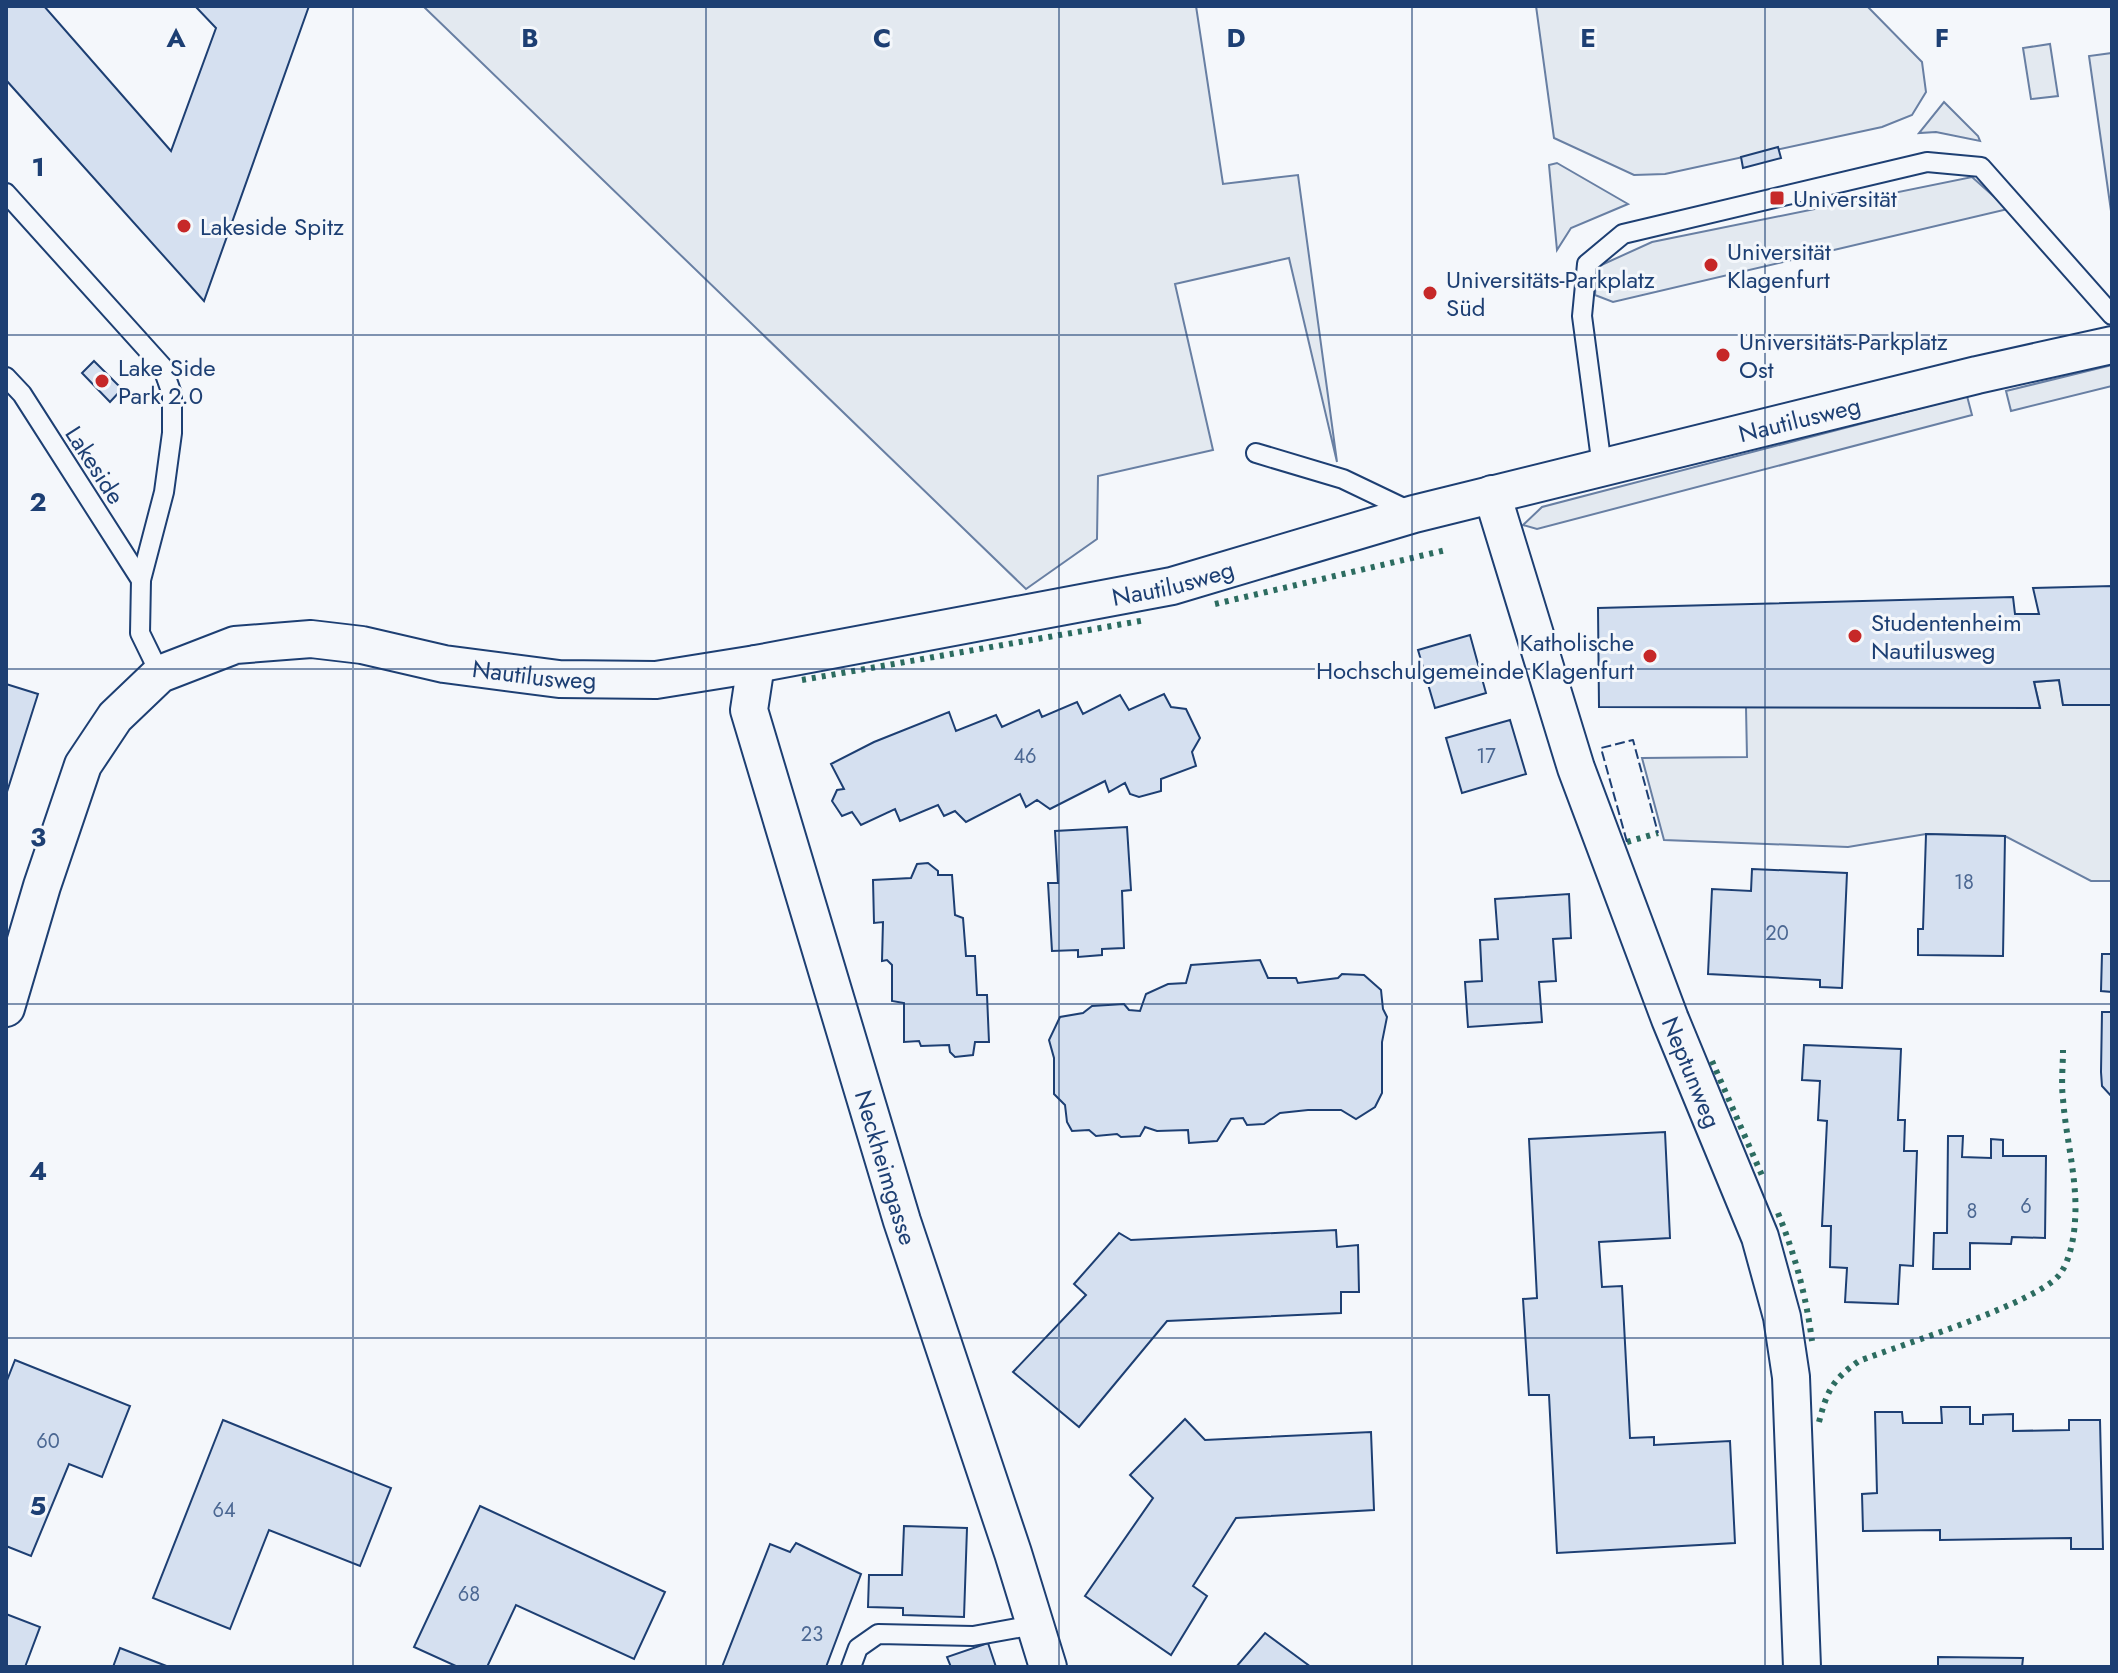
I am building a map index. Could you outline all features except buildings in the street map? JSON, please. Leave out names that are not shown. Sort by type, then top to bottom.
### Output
[{"type":"street","name":"Nautilusweg","points":[[160,674],[235,645],[311,639],[362,645],[444,664],[559,679],[656,680],[756,664],[1172,586],[1492,494],[2112,345]]},
{"type":"street","name":"Neptunweg","points":[[1492,494],[1576,768],[1670,1019],[1760,1237],[1782,1317],[1791,1377],[1802,1667]]},
{"type":"street","name":"Neckheimgasse","points":[[756,664],[749,710],[902,1221],[1048,1667]]},
{"type":"street","points":[[6,1008],[42,886],[83,765],[115,717],[160,674]]},
{"type":"lane","points":[[1602,467],[1582,316],[1587,264],[1623,234],[1927,162],[1981,167],[2112,315]]},
{"type":"lane","points":[[6,193],[162,366],[172,394],[172,433],[164,492],[141,580],[140,633],[160,674]]},
{"type":"lane","name":"Lakeside","points":[[6,377],[22,394],[141,580]]},
{"type":"lane","points":[[1256,453],[1343,479],[1414,514]]},
{"type":"lane","points":[[851,1667],[858,1648],[878,1634],[973,1636],[1034,1625]]},
{"type":"shaded area","points":[[423,6],[1196,6],[1223,184],[1298,175],[1337,462],[1289,258],[1175,284],[1213,450],[1098,476],[1097,539],[1026,589]]},
{"type":"shaded area","points":[[1536,6],[1867,6],[1922,62],[1926,92],[1912,115],[1882,127],[1665,174],[1634,175],[1554,138]]},
{"type":"shaded area","points":[[2050,44],[2058,96],[2031,99],[2023,48]]},
{"type":"shaded area","points":[[2112,53],[2112,218],[2089,56]]},
{"type":"shaded area","points":[[1944,102],[1980,141],[1936,132],[1919,133]]},
{"type":"shaded area","points":[[1557,163],[1628,204],[1571,228],[1557,250],[1549,165]]},
{"type":"shaded area","points":[[1972,177],[2008,209],[1613,302],[1595,295],[1597,267],[1652,242]]},
{"type":"shaded area","points":[[2112,365],[2112,386],[2011,411],[2006,391]]},
{"type":"shaded area","points":[[1967,396],[1972,415],[1537,529],[1523,525],[1542,507]]},
{"type":"shaded area","points":[[2059,680],[2063,705],[2112,705],[2112,881],[2091,881],[2005,836],[1926,834],[1848,847],[1664,840],[1642,758],[1747,757],[1746,707],[2040,707],[2034,682]]},
{"type":"hedge","points":[[1215,604],[1446,550]]},
{"type":"hedge","points":[[802,680],[1146,620]]},
{"type":"hedge","points":[[1627,842],[1658,833]]},
{"type":"hedge","points":[[1819,1422],[1832,1387],[1842,1374],[1859,1361],[1998,1310],[2025,1298],[2060,1274],[2071,1249],[2075,1206],[2062,1093],[2063,1050]]},
{"type":"hedge","points":[[1712,1061],[1764,1180]]},
{"type":"hedge","points":[[1778,1213],[1799,1276],[1812,1341]]},
{"type":"fence","points":[[1627,842],[1601,748],[1633,740],[1658,833]]},
{"type":"place","name":"Universität","points":[[1777,198]]},
{"type":"place","name":"Lakeside Spitz","points":[[184,226]]},
{"type":"place","name":"Universität Klagenfurt","points":[[1711,265]]},
{"type":"place","name":"Universitäts-Parkplatz Süd","points":[[1430,293]]},
{"type":"place","name":"Universitäts-Parkplatz Ost","points":[[1723,355]]},
{"type":"place","name":"Lake Side Park 2.0","points":[[102,381]]},
{"type":"place","name":"Studentenheim Nautilusweg","points":[[1855,636]]},
{"type":"place","name":"Katholische Hochschulgemeinde Klagenfurt","points":[[1650,656]]}]
